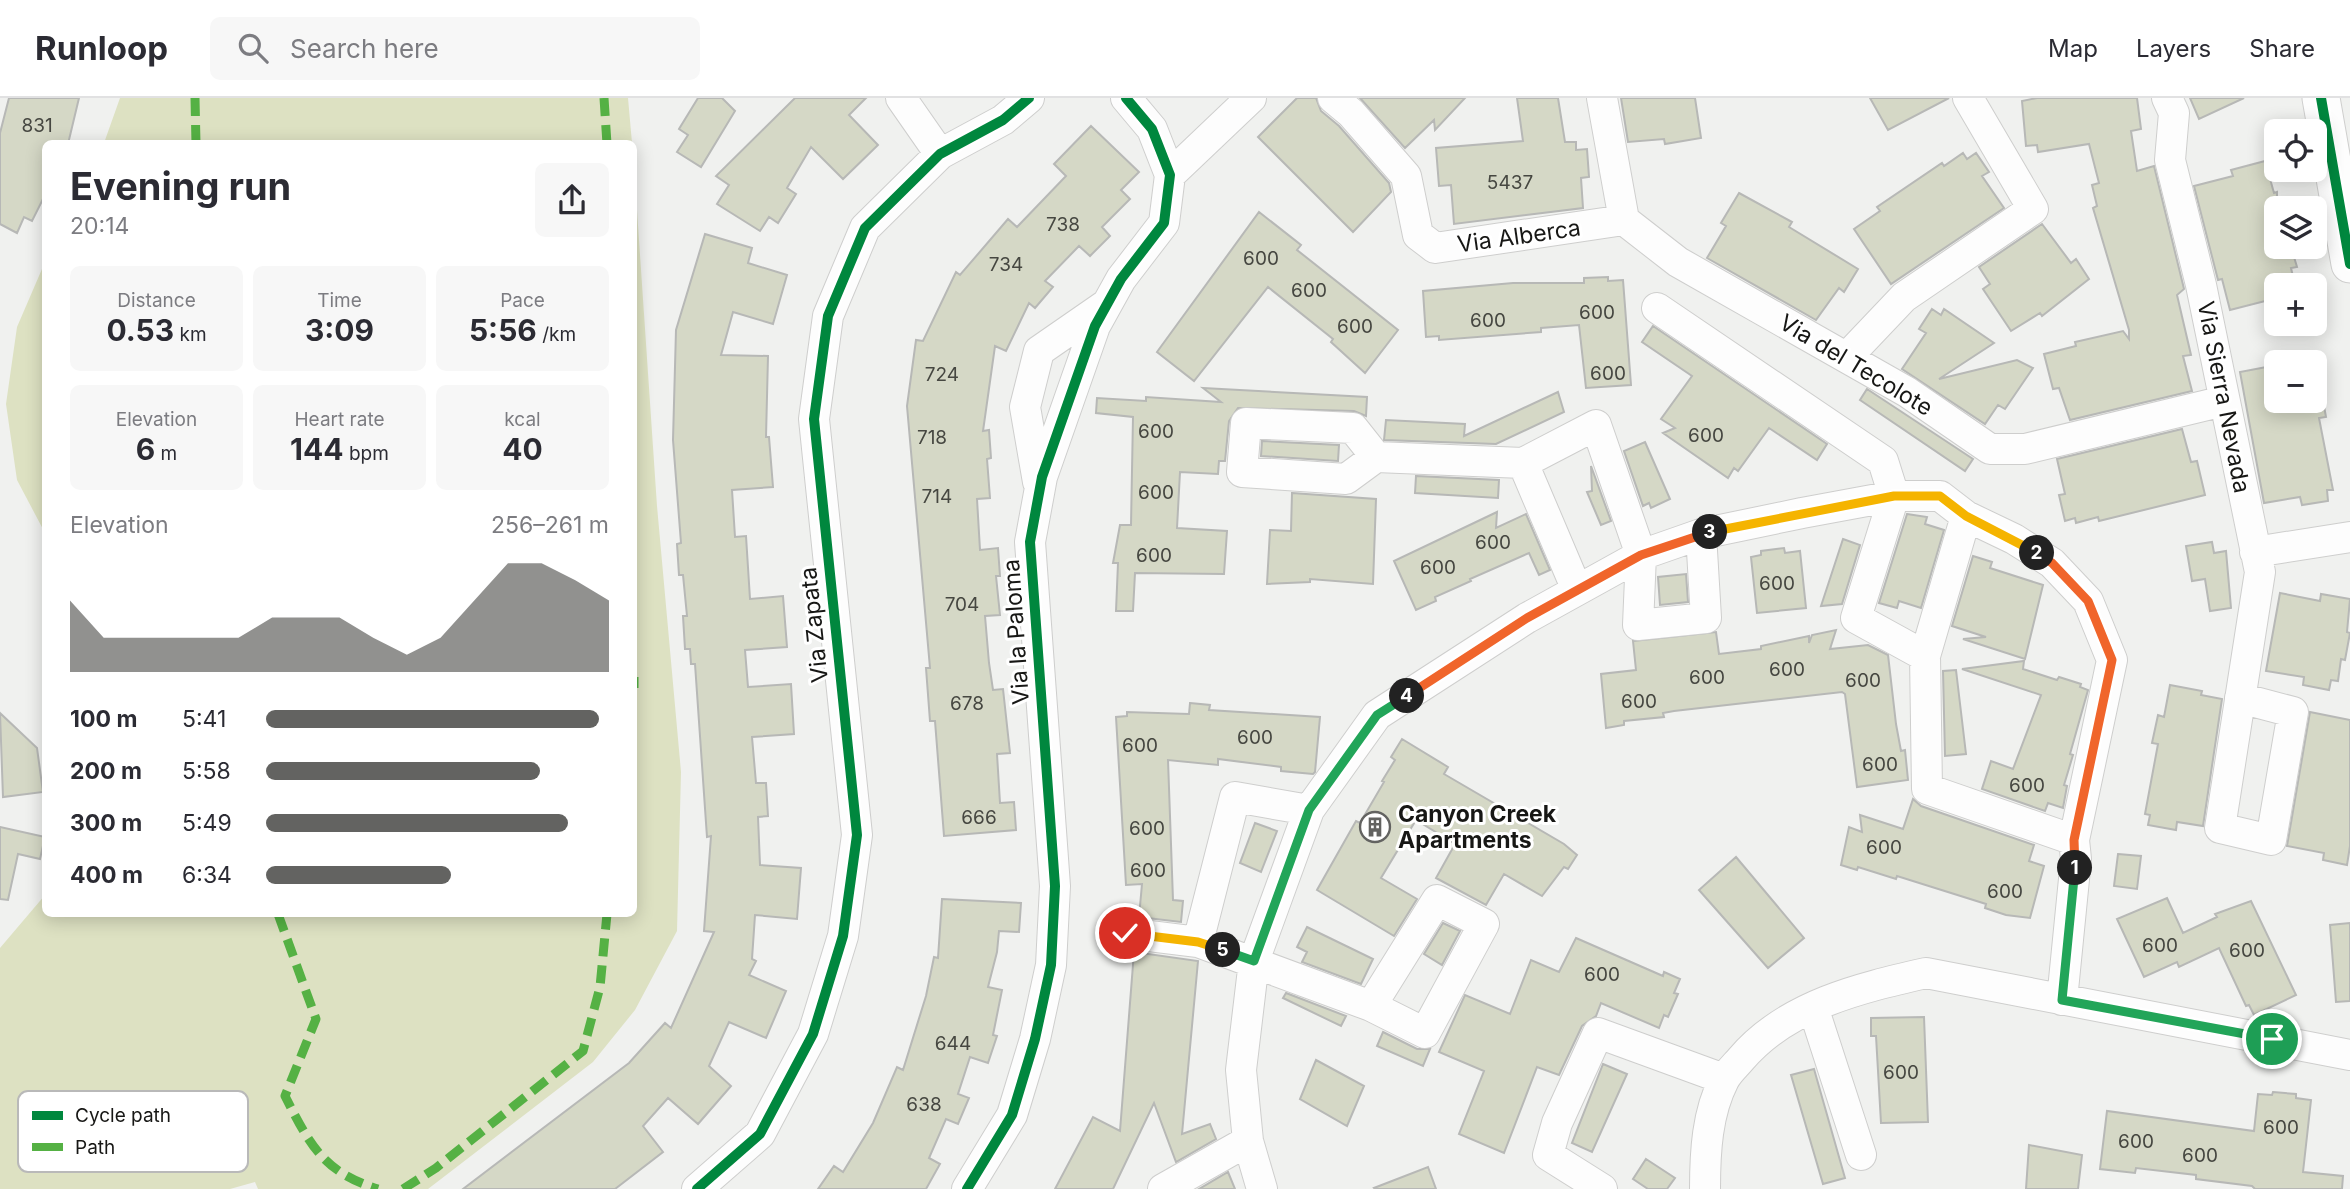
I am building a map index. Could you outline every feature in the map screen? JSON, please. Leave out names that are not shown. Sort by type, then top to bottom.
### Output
[{"type":"main road","points":[[2320,98],[2350,264]]},
{"type":"street","points":[[901,98],[940,154]]},
{"type":"street","name":"Via Zapata","points":[[696,1189],[760,1134],[813,1034],[843,936],[857,835],[814,419],[828,316],[865,228],[940,154],[1003,120],[1029,98]]},
{"type":"street","name":"Via la Paloma","points":[[967,1189],[1012,1115],[1035,1039],[1051,965],[1055,886],[1030,542],[1042,477],[1094,326],[1121,279],[1164,223],[1170,175],[1152,129],[1126,98]]},
{"type":"street","points":[[1170,175],[1251,98]]},
{"type":"street","name":"Via Alberca","points":[[1333,98],[1351,113],[1406,176],[1418,235],[1434,248],[1624,219]]},
{"type":"street","points":[[1602,98],[1624,219]]},
{"type":"street","points":[[1847,357],[1904,297],[2033,209],[1968,98]]},
{"type":"street","name":"Via Sierra Nevada","points":[[2167,98],[2175,113],[2170,160],[2202,285],[2258,562],[2240,698]]},
{"type":"street","name":"Via del Tecolote","points":[[1624,219],[1678,262],[1847,357],[1990,449],[2025,449],[2224,401]]},
{"type":"street","points":[[1039,492],[1025,407],[1039,351],[1107,304]]},
{"type":"street","points":[[1657,308],[1883,461],[1894,496],[1856,618],[1925,656]]},
{"type":"street","points":[[1376,457],[1523,463],[1596,425],[1641,555],[1638,625],[1706,618],[1701,534]]},
{"type":"street","points":[[1523,463],[1577,590]]},
{"type":"street","points":[[1262,1189],[1248,1141],[1241,1070],[1254,961],[1309,810],[1377,715],[1527,618],[1577,590],[1641,555],[1701,534],[1894,496],[1940,496],[1966,516],[2014,539],[2052,563],[2088,601],[2112,660],[2074,840],[2076,859],[2062,1000]]},
{"type":"street","points":[[1966,516],[1925,656],[1927,789],[2074,840]]},
{"type":"street","points":[[2258,562],[2350,537]]},
{"type":"street","points":[[2258,562],[2350,558]]},
{"type":"street","points":[[1198,942],[1236,797],[1309,810]]},
{"type":"street","points":[[1125,933],[1198,942],[1371,1006]]},
{"type":"street","points":[[1705,1189],[1706,1141],[1724,1079],[1758,1039],[1813,1007],[1859,988],[1926,973],[2350,1055]]},
{"type":"street","points":[[1813,1007],[1861,1155]]},
{"type":"street","points":[[1602,1189],[1548,1155],[1557,1123],[1598,1033],[1724,1079]]},
{"type":"street","points":[[1163,1189],[1248,1141]]},
{"type":"green space","points":[[120,98],[628,98],[632,140],[105,140]]},
{"type":"green space","points":[[637,210],[657,506],[681,772],[677,931],[635,1010],[593,1062],[428,1189],[258,1189],[255,1182],[230,1189],[0,1189],[0,948],[42,899],[42,917],[637,917]]},
{"type":"green space","points":[[42,269],[42,527],[17,480],[6,404],[17,327]]},
{"type":"building","points":[[9,98],[79,98],[69,140],[42,140],[42,201],[32,221],[24,217],[17,233],[0,224],[0,133]]},
{"type":"building","points":[[698,98],[722,98],[735,111],[701,167],[677,152],[688,135],[679,129]]},
{"type":"building","points":[[795,98],[866,98],[849,115],[878,145],[843,179],[811,147],[787,188],[796,194],[778,223],[769,217],[760,231],[717,204],[729,185],[716,176]]},
{"type":"building","points":[[1297,98],[1316,98],[1321,111],[1339,126],[1389,183],[1391,192],[1353,232],[1258,137]]},
{"type":"building","points":[[1360,98],[1465,98],[1435,130],[1434,120],[1405,148]]},
{"type":"building","points":[[1517,98],[1558,98],[1565,142],[1576,142],[1576,150],[1587,149],[1589,177],[1581,178],[1583,208],[1454,224],[1451,185],[1439,186],[1436,148],[1523,141]]},
{"type":"building","points":[[1621,98],[1695,98],[1701,138],[1665,144],[1664,139],[1628,142]]},
{"type":"building","points":[[1870,98],[1949,98],[1888,130]]},
{"type":"building","points":[[2037,98],[2137,98],[2141,129],[2131,131],[2137,171],[2154,166],[2184,289],[2177,295],[2191,355],[2183,356],[2192,391],[2070,420],[2059,388],[2053,389],[2044,354],[2076,346],[2075,342],[2123,331],[2129,339],[2129,330],[2093,208],[2097,206],[2092,185],[2099,183],[2089,144],[2038,152],[2037,145],[2026,146],[2022,101]]},
{"type":"building","points":[[2190,98],[2244,98],[2199,119]]},
{"type":"building","points":[[1091,126],[1139,172],[1121,190],[1130,199],[1102,227],[1110,236],[1090,256],[1079,246],[1045,281],[1053,287],[1035,308],[1029,303],[1006,351],[995,346],[983,431],[989,430],[991,458],[987,459],[990,498],[977,499],[980,550],[998,548],[1000,576],[996,576],[1000,615],[985,616],[993,690],[1003,689],[1010,753],[997,754],[1000,803],[1014,802],[1016,830],[944,836],[935,721],[930,721],[926,668],[930,668],[907,406],[916,340],[923,341],[956,272],[960,275],[1008,219],[1017,227],[1066,176],[1054,164]]},
{"type":"building","points":[[1963,153],[1967,159],[1976,153],[1989,172],[1982,176],[2004,208],[1891,284],[1854,229],[1880,211],[1877,207],[1942,163],[1944,166]]},
{"type":"building","points":[[2264,161],[2264,182],[2271,182],[2277,196],[2264,196],[2264,259],[2295,259],[2297,267],[2291,268],[2292,273],[2264,273],[2264,301],[2230,310],[2222,279],[2218,280],[2194,186],[2233,176],[2231,170]]},
{"type":"building","points":[[1739,193],[1792,222],[1789,227],[1858,269],[1844,292],[1839,288],[1816,320],[1707,258],[1726,226],[1721,223]]},
{"type":"building","points":[[1259,212],[1301,245],[1297,250],[1398,330],[1365,373],[1331,342],[1333,339],[1268,287],[1194,381],[1157,352]]},
{"type":"building","points":[[2042,224],[2071,263],[2076,259],[2089,279],[2042,316],[2040,313],[2011,331],[1983,289],[1990,284],[1979,267]]},
{"type":"building","points":[[705,234],[752,248],[748,263],[787,275],[773,324],[733,312],[721,355],[768,356],[766,437],[769,437],[773,487],[732,490],[735,537],[746,536],[750,599],[783,596],[787,647],[745,650],[748,687],[791,684],[794,734],[752,737],[756,783],[766,783],[768,816],[758,817],[760,865],[801,868],[797,919],[755,915],[752,959],[756,961],[749,975],[786,991],[766,1038],[729,1022],[709,1066],[731,1086],[698,1124],[668,1098],[643,1126],[663,1152],[615,1189],[463,1189],[629,1063],[665,1023],[671,1028],[714,932],[704,931],[711,836],[707,837],[695,664],[691,664],[690,649],[685,649],[683,616],[687,616],[683,575],[679,575],[677,544],[681,543],[673,440],[676,330]]},
{"type":"building","points":[[1608,277],[1608,281],[1623,280],[1631,385],[1586,388],[1579,325],[1541,328],[1541,332],[1439,340],[1439,336],[1426,337],[1423,291],[1513,283],[1584,283],[1584,278]]},
{"type":"building","points":[[1932,309],[1941,315],[1944,309],[1994,343],[1939,379],[2017,360],[2033,368],[2005,409],[1998,405],[1985,424],[1902,369],[1926,333],[1919,329]]},
{"type":"building","points":[[1653,326],[1827,444],[1817,460],[1769,428],[1738,471],[1734,468],[1728,478],[1663,433],[1675,428],[1661,419],[1692,376],[1642,342]]},
{"type":"building","points":[[2264,367],[2264,413],[2325,413],[2326,417],[2319,418],[2333,490],[2327,490],[2328,501],[2302,505],[2300,497],[2264,503],[2240,372]]},
{"type":"building","points":[[1203,388],[1367,397],[1366,416],[1354,411],[1238,408],[1229,421],[1225,461],[1219,461],[1218,474],[1180,472],[1177,528],[1227,531],[1224,574],[1135,573],[1133,611],[1116,611],[1118,563],[1113,563],[1120,525],[1131,525],[1133,417],[1096,413],[1097,398],[1146,401],[1146,397],[1221,402]]},
{"type":"building","points":[[1867,389],[1973,459],[1965,471],[1860,400]]},
{"type":"building","points":[[1558,392],[1564,412],[1496,444],[1384,440],[1386,420],[1465,424],[1464,436]]},
{"type":"building","points":[[2182,429],[2191,462],[2197,461],[2205,495],[2099,521],[2098,517],[2076,523],[2075,518],[2065,521],[2059,495],[2065,494],[2057,459]]},
{"type":"building","points":[[1262,441],[1339,445],[1338,461],[1261,456]]},
{"type":"building","points":[[1645,442],[1670,499],[1651,508],[1649,503],[1643,506],[1624,451]]},
{"type":"building","points":[[1591,466],[1611,521],[1601,525],[1587,492],[1592,491]]},
{"type":"building","points":[[1416,476],[1499,480],[1498,498],[1415,493]]},
{"type":"building","points":[[1292,493],[1376,499],[1373,584],[1310,579],[1310,582],[1267,584],[1270,530],[1291,531]]},
{"type":"building","points":[[1497,512],[1496,528],[1526,514],[1550,570],[1539,575],[1529,553],[1470,579],[1471,581],[1435,597],[1436,601],[1416,610],[1394,561]]},
{"type":"building","points":[[1907,514],[1927,517],[1925,524],[1944,530],[1921,608],[1899,601],[1897,608],[1879,603]]},
{"type":"building","points":[[1843,539],[1860,545],[1842,604],[1821,606]]},
{"type":"building","points":[[2212,542],[2214,553],[2226,551],[2231,608],[2210,611],[2205,579],[2192,581],[2186,546]]},
{"type":"building","points":[[1784,548],[1785,553],[1800,551],[1806,608],[1757,613],[1751,557],[1761,555],[1761,551]]},
{"type":"building","points":[[1973,556],[1992,562],[1990,568],[2043,585],[2025,659],[1963,639],[1986,637],[1952,626]]},
{"type":"building","points":[[1686,574],[1688,602],[1660,605],[1658,577]]},
{"type":"building","points":[[2280,593],[2320,601],[2321,594],[2350,599],[2347,632],[2350,633],[2345,660],[2341,659],[2338,681],[2331,680],[2329,690],[2303,685],[2304,677],[2266,671]]},
{"type":"building","points":[[1836,630],[1830,649],[1868,645],[1888,655],[1896,724],[1901,751],[1905,750],[1908,780],[1857,787],[1845,694],[1842,692],[1674,711],[1663,713],[1664,717],[1624,721],[1624,725],[1606,728],[1601,674],[1636,670],[1633,641],[1716,632],[1719,654],[1761,649],[1761,646],[1809,636],[1809,643],[1812,635]]},
{"type":"building","points":[[2024,661],[2023,669],[2057,680],[2059,677],[2081,684],[2080,687],[2088,690],[2070,754],[2073,755],[2064,785],[2067,786],[2063,808],[2048,803],[2045,811],[1982,789],[1991,761],[2013,769],[2041,695],[1962,669]]},
{"type":"building","points":[[1956,670],[1966,754],[1945,756],[1943,671]]},
{"type":"building","points":[[2170,685],[2202,691],[2201,695],[2222,699],[2203,826],[2177,822],[2176,830],[2148,825],[2150,815],[2145,814],[2158,744],[2152,743],[2158,715],[2164,717]]},
{"type":"building","points":[[1190,703],[1210,705],[1209,710],[1320,717],[1315,772],[1281,771],[1281,767],[1218,759],[1218,765],[1168,760],[1173,900],[1183,901],[1181,922],[1139,917],[1142,884],[1126,885],[1116,717],[1127,716],[1127,712],[1189,714]]},
{"type":"building","points":[[2310,712],[2350,720],[2350,846],[2347,865],[2323,860],[2324,853],[2287,846]]},
{"type":"building","points":[[0,713],[37,748],[42,785],[42,792],[3,797]]},
{"type":"building","points":[[1402,739],[1448,767],[1444,774],[1564,844],[1577,855],[1568,869],[1564,867],[1542,896],[1504,874],[1486,905],[1436,878],[1455,844],[1416,820],[1381,878],[1417,899],[1394,936],[1317,890],[1356,821],[1360,823],[1384,782],[1382,781],[1395,760],[1391,757]]},
{"type":"building","points":[[1913,799],[1921,806],[2034,845],[2029,861],[2044,866],[2030,918],[2006,915],[1985,908],[1986,904],[1897,876],[1896,879],[1858,867],[1857,870],[1841,865],[1849,827],[1862,832],[1860,815],[1903,829]]},
{"type":"building","points":[[1255,823],[1277,831],[1261,872],[1240,863]]},
{"type":"building","points":[[0,827],[42,836],[40,859],[18,854],[8,900],[0,899]]},
{"type":"building","points":[[2118,854],[2141,856],[2137,889],[2114,886]]},
{"type":"building","points":[[1736,857],[1804,938],[1768,968],[1699,890]]},
{"type":"building","points":[[2167,898],[2183,933],[2217,917],[2215,914],[2251,901],[2296,995],[2254,1015],[2249,1005],[2246,1006],[2219,948],[2179,967],[2177,962],[2144,977],[2117,919]]},
{"type":"building","points":[[942,899],[1021,903],[1019,932],[999,931],[988,987],[1002,990],[993,1035],[997,1036],[988,1063],[970,1057],[958,1094],[969,1098],[958,1124],[946,1119],[929,1158],[940,1164],[926,1189],[818,1189],[834,1166],[843,1172],[873,1123],[897,1067],[903,1070],[926,996],[934,957],[938,958]]},
{"type":"building","points":[[1443,923],[1460,931],[1442,965],[1424,954]]},
{"type":"building","points":[[2350,923],[2350,1001],[2336,1002],[2330,925]]},
{"type":"building","points":[[1307,927],[1373,959],[1361,984],[1302,962],[1307,952],[1297,947]]},
{"type":"building","points":[[1576,938],[1663,976],[1664,972],[1680,979],[1674,993],[1678,994],[1668,1017],[1664,1015],[1659,1028],[1601,1003],[1596,1016],[1582,1026],[1559,1075],[1537,1067],[1504,1153],[1459,1134],[1484,1071],[1439,1052],[1465,995],[1510,1014],[1531,960],[1559,972]]},
{"type":"building","points":[[1134,952],[1198,961],[1182,1134],[1210,1124],[1216,1139],[1176,1162],[1154,1103],[1113,1189],[1055,1189],[1093,1117],[1120,1131]]},
{"type":"building","points":[[1286,993],[1346,1016],[1341,1026],[1283,998]]},
{"type":"building","points":[[1924,1017],[1928,1122],[1881,1123],[1876,1036],[1871,1036],[1871,1018]]},
{"type":"building","points":[[1383,1032],[1417,1049],[1430,1049],[1423,1066],[1377,1046]]},
{"type":"building","points":[[1316,1060],[1364,1086],[1347,1126],[1300,1099]]},
{"type":"building","points":[[1603,1064],[1627,1074],[1592,1152],[1572,1143]]},
{"type":"building","points":[[1814,1069],[1845,1178],[1823,1184],[1791,1075]]},
{"type":"building","points":[[2273,1092],[2296,1094],[2296,1098],[2311,1100],[2303,1172],[2343,1176],[2342,1189],[2255,1189],[2252,1186],[2196,1179],[2196,1175],[2136,1168],[2135,1173],[2100,1169],[2107,1111],[2254,1131],[2258,1094],[2272,1095]]},
{"type":"building","points":[[2029,1145],[2082,1155],[2078,1189],[2026,1189]]},
{"type":"building","points":[[1646,1159],[1675,1178],[1667,1189],[1648,1189],[1633,1179]]},
{"type":"building","points":[[1428,1167],[1436,1189],[1374,1188]]},
{"type":"building","points":[[1228,1172],[1235,1189],[1199,1189]]},
{"type":"marked path","points":[[195,98],[196,140]]},
{"type":"marked path","points":[[604,98],[607,140]]},
{"type":"marked path","points":[[279,917],[316,1019],[285,1096],[302,1129],[320,1154],[344,1174],[378,1189]]},
{"type":"marked path","points":[[403,1189],[436,1168],[583,1051],[600,987],[607,917]]},
{"type":"cycle path","points":[[697,1189],[760,1134],[813,1034],[843,936],[857,835],[814,419],[828,316],[865,228],[940,154],[1003,120],[1029,98]]},
{"type":"cycle path","points":[[967,1189],[1012,1115],[1035,1039],[1051,965],[1055,886],[1030,542],[1042,477],[1095,326],[1121,279],[1164,223],[1170,175],[1152,129],[1126,98]]},
{"type":"cycle path","points":[[2321,98],[2350,264]]},
{"type":"place","name":"Canyon Creek Apartments","points":[[1375,827]]},
{"type":"route","points":[[1125,933],[1198,942],[1254,961],[1309,810],[1377,715],[1527,618],[1641,555],[1701,534],[1802,513],[1894,496],[1940,496],[1966,516],[2014,539],[2052,563],[2088,601],[2112,660],[2074,840],[2076,859],[2062,1000],[2272,1039]]}]
